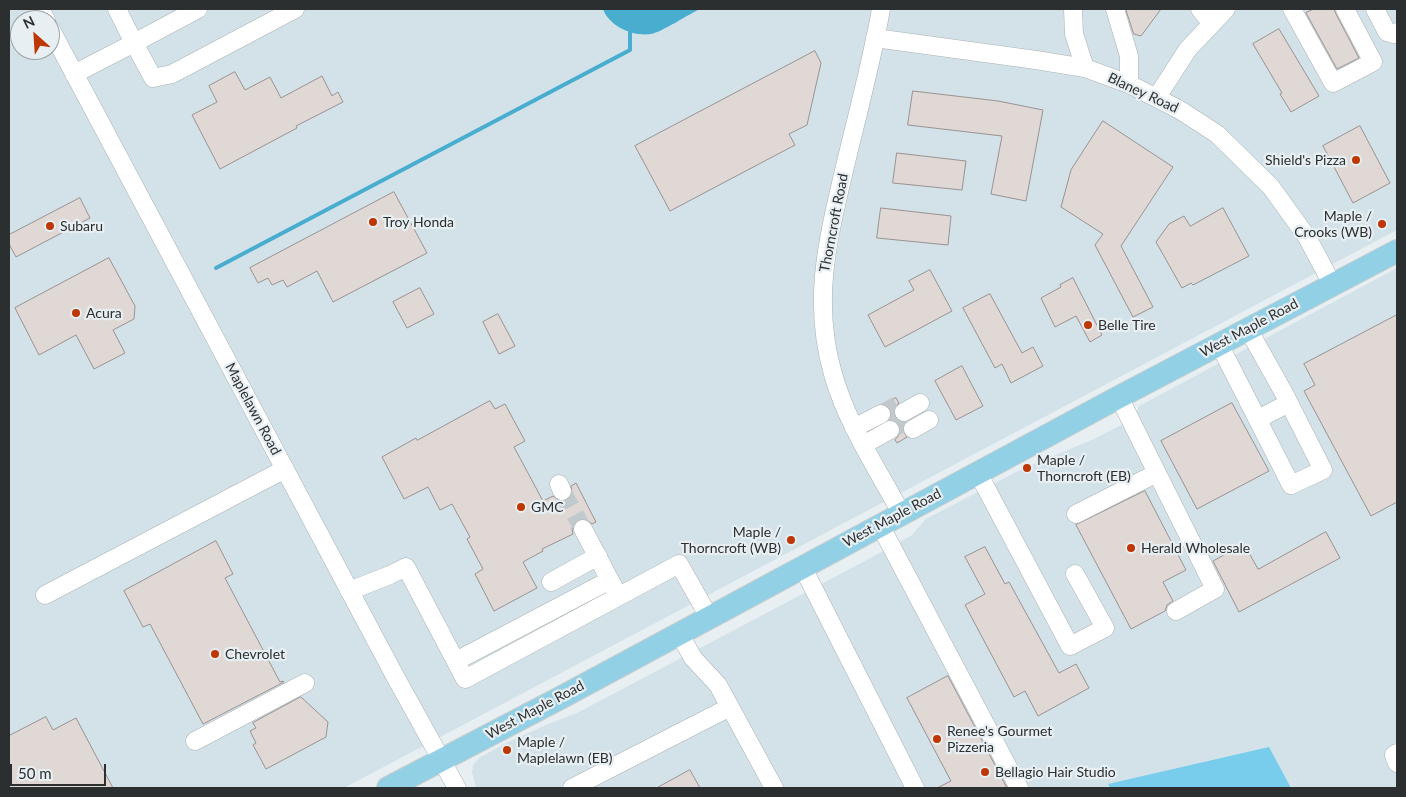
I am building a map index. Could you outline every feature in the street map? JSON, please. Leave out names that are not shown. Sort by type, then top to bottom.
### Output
[{"type":"main road","name":"West Maple Road","points":[[388,788],[1397,250]]},
{"type":"street","points":[[117,9],[153,78],[172,74],[295,9]]},
{"type":"street","points":[[74,74],[198,9]]},
{"type":"street","name":"Thorncroft Road","points":[[881,9],[830,230],[822,292],[823,321],[828,356],[838,392],[861,441],[901,513]]},
{"type":"street","points":[[1073,9],[1074,34],[1082,61]]},
{"type":"street","points":[[1082,61],[1086,31],[1084,9]]},
{"type":"street","points":[[1115,9],[1129,56],[1129,84]]},
{"type":"street","points":[[1200,9],[1212,23]]},
{"type":"street","points":[[1157,97],[1188,50],[1226,9]]},
{"type":"street","points":[[1295,10],[1332,83],[1373,62],[1345,9]]},
{"type":"street","points":[[1375,9],[1387,32],[1394,34],[1397,32]]},
{"type":"street","name":"Blaney Road","points":[[875,38],[1036,60],[1082,61],[1157,97],[1218,134],[1271,186],[1307,237],[1332,284]]},
{"type":"street","name":"Maplelawn Road","points":[[60,47],[440,760],[457,788]]},
{"type":"street","points":[[1219,344],[1291,485],[1323,470],[1248,329]]},
{"type":"street","points":[[1119,397],[1215,589],[1176,611]]},
{"type":"street","points":[[1258,419],[1289,403]]},
{"type":"street","points":[[906,416],[922,407],[906,416]]},
{"type":"street","points":[[861,441],[887,426],[861,441]]},
{"type":"street","points":[[45,595],[285,469]]},
{"type":"street","points":[[978,473],[1070,646],[1104,628],[1075,574]]},
{"type":"street","points":[[1076,514],[1157,473]]},
{"type":"street","points":[[880,525],[1019,788]]},
{"type":"street","points":[[583,529],[619,597]]},
{"type":"street","points":[[551,582],[598,556]]},
{"type":"street","points":[[350,591],[406,567],[466,679],[679,564],[709,617]]},
{"type":"street","points":[[802,566],[915,788]]},
{"type":"street","points":[[456,661],[610,580]]},
{"type":"street","points":[[679,633],[693,658],[718,685],[774,788]]},
{"type":"street","points":[[194,741],[305,683]]},
{"type":"street","points":[[572,788],[730,707]]},
{"type":"street","points":[[1397,753],[1394,755],[1397,763]]},
{"type":"shaded area","points":[[9,9],[1397,9],[1397,230],[344,788],[9,788]]},
{"type":"shaded area","points":[[603,9],[700,9],[662,30],[651,34],[637,34],[622,29],[610,21]]},
{"type":"shaded area","points":[[1397,268],[1397,788],[476,788],[472,772],[473,765],[479,758],[504,744],[577,713],[863,562],[912,535],[926,519],[1022,469],[1094,439],[1133,419],[1139,406]]},
{"type":"shaded area","points":[[1269,747],[1291,788],[1110,788],[1108,784]]},
{"type":"building","points":[[1126,9],[1161,9],[1141,36],[1134,34]]},
{"type":"building","points":[[1314,9],[1334,9],[1359,58],[1337,69],[1306,13]]},
{"type":"building","points":[[1279,29],[1319,96],[1291,112],[1253,44]]},
{"type":"building","points":[[815,51],[821,63],[807,125],[789,134],[795,145],[670,211],[635,146]]},
{"type":"building","points":[[235,72],[245,90],[270,77],[281,98],[322,76],[332,96],[338,92],[343,102],[220,169],[192,115],[217,102],[209,86]]},
{"type":"building","points":[[913,91],[998,101],[1043,110],[1026,201],[991,194],[1002,136],[908,125]]},
{"type":"building","points":[[1103,121],[1173,167],[1121,246],[1153,307],[1133,317],[1095,245],[1103,234],[1061,207],[1071,170]]},
{"type":"building","points":[[1360,126],[1390,183],[1353,203],[1323,146]]},
{"type":"building","points":[[897,153],[966,161],[962,190],[893,183]]},
{"type":"building","name":"Troy Honda","points":[[394,192],[427,253],[333,302],[317,271],[287,287],[283,280],[272,285],[268,278],[258,283],[250,268]]},
{"type":"building","name":"Subaru","points":[[80,198],[90,218],[16,257],[9,244],[9,235]]},
{"type":"building","points":[[881,208],[951,216],[948,245],[877,238]]},
{"type":"building","points":[[1223,208],[1249,256],[1193,285],[1191,283],[1182,288],[1156,242],[1169,224],[1184,216],[1190,226]]},
{"type":"building","name":"Acura","points":[[109,258],[135,306],[134,319],[113,330],[125,353],[94,369],[76,335],[39,355],[15,308]]},
{"type":"building","points":[[930,270],[952,311],[885,347],[868,315],[914,290],[909,281]]},
{"type":"building","points":[[1073,278],[1102,335],[1090,342],[1076,316],[1055,327],[1041,298]]},
{"type":"building","points":[[420,288],[434,314],[407,328],[393,302]]},
{"type":"building","points":[[990,294],[1022,353],[1033,347],[1043,366],[1011,383],[1002,364],[995,368],[963,308]]},
{"type":"building","points":[[498,314],[515,346],[499,354],[483,322]]},
{"type":"building","points":[[1397,315],[1397,502],[1371,516],[1304,391],[1315,385],[1304,364]]},
{"type":"building","points":[[962,366],[983,406],[956,420],[935,381]]},
{"type":"building","points":[[896,398],[899,403],[895,407],[895,417],[899,421],[905,422],[902,429],[907,437],[897,443],[895,440],[899,435],[899,425],[896,421],[890,419],[891,410],[884,404]]},
{"type":"building","name":"GMC","points":[[490,401],[495,409],[505,404],[525,441],[514,447],[543,501],[553,496],[560,501],[567,501],[572,493],[571,486],[576,483],[596,522],[592,524],[584,518],[578,520],[572,528],[573,534],[542,549],[543,551],[523,562],[537,588],[494,611],[475,574],[483,569],[467,539],[470,537],[452,504],[440,510],[428,487],[404,499],[382,457]]},
{"type":"building","points":[[1232,403],[1269,471],[1197,509],[1161,441]]},
{"type":"building","name":"Herald Wholesale","points":[[1145,491],[1186,570],[1163,582],[1173,601],[1167,605],[1165,611],[1131,629],[1076,525]]},
{"type":"building","points":[[1326,532],[1340,558],[1239,612],[1213,561],[1244,544],[1258,569]]},
{"type":"building","name":"Chevrolet","points":[[216,541],[233,574],[225,578],[280,682],[284,682],[203,724],[150,624],[143,627],[124,591]]},
{"type":"building","points":[[985,547],[1005,584],[1009,582],[1059,673],[1076,664],[1089,688],[1038,716],[1025,691],[1014,697],[965,605],[985,594],[965,557]]},
{"type":"building","points":[[948,676],[1007,788],[937,788],[951,781],[907,698]]},
{"type":"building","points":[[301,697],[328,722],[326,737],[266,769],[253,745],[256,743],[250,731],[256,728],[253,723]]},
{"type":"building","points":[[46,717],[53,730],[76,718],[113,788],[9,788],[9,736]]},
{"type":"building","points":[[690,770],[700,788],[657,788]]},
{"type":"waterway","points":[[216,268],[630,50],[630,32]]},
{"type":"tunnel","points":[[881,414],[899,404]]},
{"type":"tunnel","points":[[890,430],[908,420]]},
{"type":"tunnel","points":[[562,491],[583,529]]},
{"type":"place","name":"Shield's Pizza","points":[[1356,160]]},
{"type":"place","name":"Troy Honda","points":[[373,222]]},
{"type":"place","name":"Maple / Crooks (WB)","points":[[1382,224]]},
{"type":"place","name":"Subaru","points":[[50,226]]},
{"type":"place","name":"Acura","points":[[76,313]]},
{"type":"place","name":"Belle Tire","points":[[1088,325]]},
{"type":"place","name":"Maple / Thorncroft (EB)","points":[[1027,468]]},
{"type":"place","name":"GMC","points":[[521,507]]},
{"type":"place","name":"Maple / Thorncroft (WB)","points":[[791,540]]},
{"type":"place","name":"Herald Wholesale","points":[[1131,548]]},
{"type":"place","name":"Chevrolet","points":[[215,654]]},
{"type":"place","name":"Renee's Gourmet Pizzeria","points":[[937,739]]},
{"type":"place","name":"Maple / Maplelawn (EB)","points":[[507,750]]},
{"type":"place","name":"Bellagio Hair Studio","points":[[985,772]]}]
